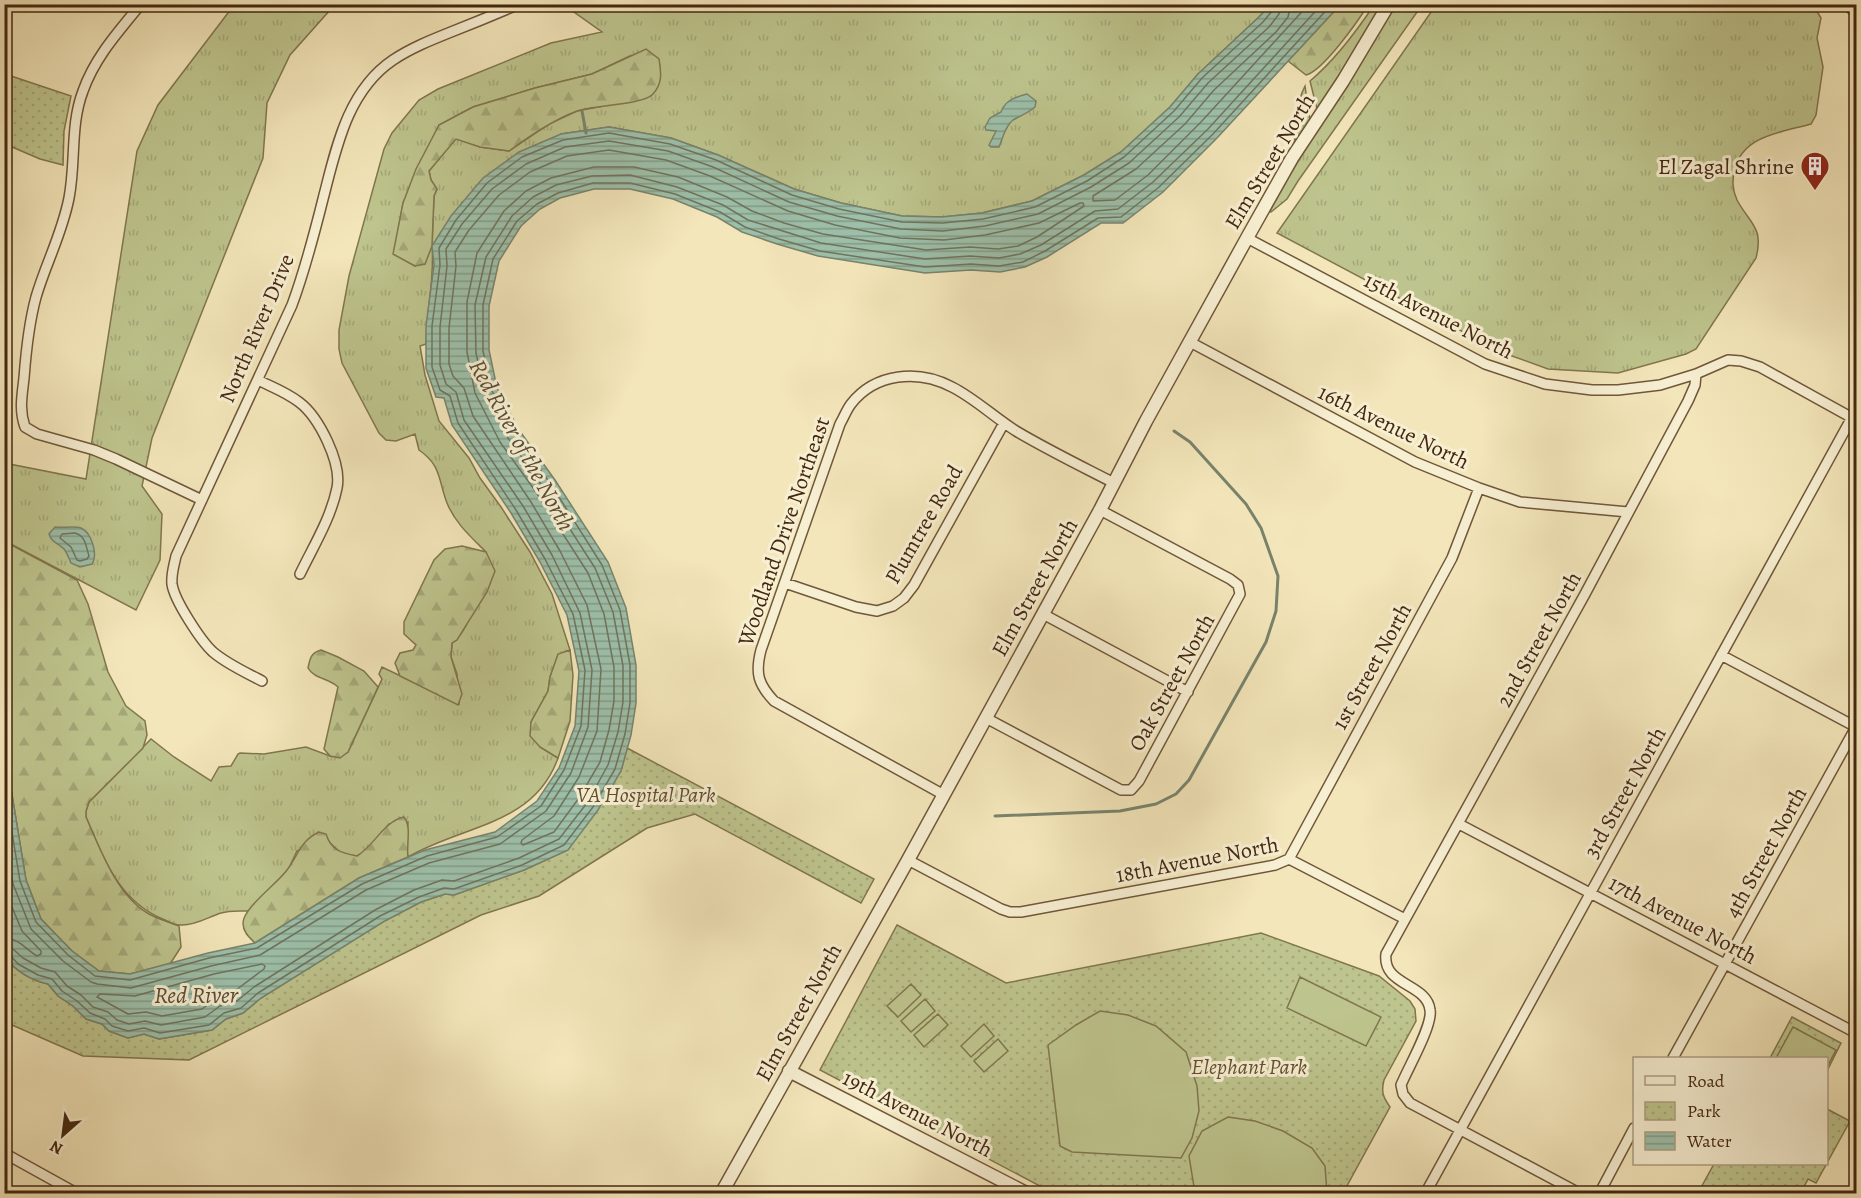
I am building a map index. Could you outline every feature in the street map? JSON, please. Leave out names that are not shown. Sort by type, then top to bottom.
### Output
[{"type":"street","points":[[141,4],[93,68],[76,111],[73,130],[73,176],[69,200],[61,231],[36,298],[31,320],[21,415],[25,427],[37,434],[94,450],[202,500]]},
{"type":"street","name":"North River Drive","points":[[262,681],[229,663],[213,651],[202,638],[177,601],[172,586],[172,571],[176,556],[292,305],[300,284],[337,147],[357,97],[373,77],[391,61],[411,49],[519,4]]},
{"type":"street","name":"Elm Street North","points":[[721,1194],[944,795],[1247,238],[1292,158],[1343,81],[1389,4]]},
{"type":"street","points":[[1846,4],[1857,13]]},
{"type":"street","name":"15th Avenue North","points":[[1247,238],[1485,364],[1520,377],[1545,384],[1592,390],[1618,390],[1660,385],[1696,374],[1728,360],[1742,361],[1760,367],[1855,416]]},
{"type":"street","name":"16th Avenue North","points":[[1190,342],[1415,462],[1479,489],[1520,502],[1628,512]]},
{"type":"street","name":"2nd Street North","points":[[1405,919],[1459,824],[1692,393],[1696,374]]},
{"type":"street","name":"Woodland Drive Northeast","points":[[944,795],[774,702],[763,689],[758,676],[758,663],[785,583],[840,424],[850,405],[878,382],[896,377],[933,378],[953,387],[1004,423],[1114,483]]},
{"type":"street","points":[[258,380],[286,393],[313,416],[338,468],[338,486],[333,504],[300,574]]},
{"type":"street","name":"3rd Street North","points":[[1425,1194],[1855,416]]},
{"type":"street","name":"Plumtree Road","points":[[785,583],[856,607],[877,610],[893,606],[904,598],[914,585],[1004,423]]},
{"type":"street","name":"1st Street North","points":[[1289,859],[1452,558],[1479,489]]},
{"type":"street","name":"Oak Street North","points":[[986,718],[1121,790],[1131,790],[1137,785],[1239,599],[1239,589],[1235,582],[1100,510]]},
{"type":"street","points":[[1043,614],[1188,692]]},
{"type":"street","points":[[1721,655],[1856,727]]},
{"type":"street","name":"4th Street North","points":[[1674,1057],[1856,727]]},
{"type":"street","name":"17th Avenue North","points":[[1459,824],[1857,1033]]},
{"type":"street","name":"18th Avenue North","points":[[908,860],[1001,909],[1021,912],[1275,865],[1289,859],[1405,919]]},
{"type":"street","points":[[1405,919],[1386,954],[1386,967],[1396,978],[1420,994],[1428,1002],[1431,1010],[1429,1023],[1401,1084],[1403,1094],[1410,1103],[1581,1194]]},
{"type":"street","name":"19th Avenue North","points":[[789,1071],[1028,1194]]},
{"type":"street","points":[[1599,1194],[1633,1132]]},
{"type":"street","points":[[4,1153],[78,1194]]},
{"type":"green space","points":[[234,5],[342,5],[331,9],[290,55],[267,103],[263,158],[152,438],[142,486],[162,514],[160,560],[136,610],[5,541],[4,463],[86,479],[137,151],[158,105]]},
{"type":"green space","points":[[564,5],[1270,5],[1198,74],[1170,107],[1121,152],[1084,175],[1032,201],[982,213],[942,217],[902,216],[841,203],[794,189],[718,155],[671,138],[609,127],[561,134],[432,246],[426,344],[420,346],[425,375],[439,421],[469,458],[530,552],[552,594],[570,650],[558,655],[550,677],[548,691],[531,722],[540,747],[558,758],[547,780],[532,798],[514,811],[494,821],[429,846],[408,857],[406,848],[408,822],[389,824],[366,851],[357,856],[342,854],[329,842],[297,851],[288,870],[249,911],[224,912],[187,925],[171,923],[149,912],[125,891],[107,863],[86,817],[89,802],[151,739],[211,781],[219,767],[231,766],[240,753],[264,754],[306,747],[330,756],[348,752],[382,679],[379,674],[382,667],[459,704],[457,674],[451,657],[452,643],[460,636],[471,614],[486,552],[454,517],[436,468],[419,450],[415,434],[396,441],[386,440],[379,433],[342,363],[339,330],[349,276],[384,149],[392,133],[419,100],[438,89],[551,43],[602,32]],"holes":[[[630,56],[603,106],[577,111],[549,124],[509,151],[480,147],[456,138],[429,171],[431,180],[437,189],[434,196],[432,246],[415,266],[394,254],[403,203],[439,125],[473,107],[592,74]]]},
{"type":"green space","points":[[1340,5],[1368,5],[1330,55],[1313,72],[1306,75],[1288,61]]},
{"type":"green space","points":[[1374,5],[1381,5],[1317,109],[1310,81],[1345,45]]},
{"type":"green space","points":[[1393,5],[1422,5],[1287,199],[1271,212],[1270,209],[1285,183]]},
{"type":"green space","points":[[1436,5],[1813,5],[1821,18],[1817,38],[1823,67],[1816,115],[1811,124],[1766,137],[1747,148],[1740,157],[1734,172],[1733,188],[1737,200],[1757,232],[1756,258],[1696,349],[1686,354],[1618,373],[1548,369],[1501,352],[1277,233]]},
{"type":"green space","points":[[646,49],[659,59],[661,73],[658,86],[648,98],[577,111],[533,134],[509,151],[480,147],[456,139],[429,171],[431,180],[437,189],[434,196],[432,246],[425,264],[415,266],[393,254],[403,203],[416,169],[439,125],[473,107],[592,74]]},
{"type":"green space","points":[[5,74],[71,96],[64,131],[63,165],[40,159],[5,144]]},
{"type":"green space","points":[[1305,86],[1310,120],[1254,215],[1294,141],[1300,100]]},
{"type":"green space","points":[[4,541],[77,580],[88,604],[108,672],[126,706],[145,721],[147,735],[143,748],[89,802],[86,817],[111,871],[128,896],[149,914],[179,926],[181,947],[170,964],[130,974],[99,971],[72,951],[41,919],[26,880],[5,752]]},
{"type":"green space","points":[[462,546],[486,552],[495,571],[487,592],[457,640],[452,643],[451,657],[462,694],[458,705],[400,676],[395,663],[400,653],[413,650],[416,645],[404,634],[404,622],[434,560],[445,549]]},
{"type":"green space","points":[[321,650],[364,671],[378,687],[348,752],[340,758],[330,756],[324,749],[338,687],[314,674],[308,668],[312,656]]},
{"type":"green space","points":[[570,650],[573,675],[570,721],[558,758],[540,747],[530,736],[531,722],[548,691],[558,654]]},
{"type":"green space","name":"VA Hospital Park","points":[[627,748],[874,879],[861,903],[695,814],[647,828],[539,896],[481,915],[189,1060],[83,1056],[5,1022],[4,957],[24,974],[48,984],[58,996],[86,1019],[102,1024],[109,1031],[128,1038],[144,1034],[159,1039],[212,1030],[226,1019],[243,1013],[261,998],[382,922],[421,902],[445,894],[454,895],[524,870],[568,850],[621,771]]},
{"type":"green space","points":[[404,817],[408,831],[408,857],[359,878],[255,943],[247,934],[243,923],[249,910],[283,875],[308,839],[319,832],[326,834],[337,850],[357,856],[391,823]]},
{"type":"green space","name":"Elephant Park","points":[[897,925],[1006,983],[1261,933],[1379,976],[1410,1001],[1415,1009],[1416,1021],[1384,1080],[1383,1094],[1390,1107],[1343,1193],[1053,1193],[820,1070]]},
{"type":"green space","points":[[1300,977],[1381,1017],[1366,1046],[1287,1008]]},
{"type":"green space","points":[[911,984],[921,995],[898,1017],[887,1006]]},
{"type":"green space","points":[[925,999],[935,1011],[911,1032],[901,1021]]},
{"type":"green space","points":[[1100,1011],[1128,1015],[1156,1026],[1186,1052],[1197,1086],[1199,1111],[1192,1138],[1181,1158],[1072,1152],[1060,1146],[1048,1045]]},
{"type":"green space","points":[[938,1014],[948,1025],[924,1047],[914,1035]]},
{"type":"green space","points":[[1792,1017],[1841,1043],[1828,1069],[1828,1057],[1771,1057]]},
{"type":"green space","points":[[984,1024],[994,1036],[971,1057],[961,1046]]},
{"type":"green space","points":[[1793,1027],[1836,1050],[1828,1065],[1828,1057],[1777,1057]]},
{"type":"green space","points":[[998,1039],[1008,1051],[984,1072],[974,1061]]},
{"type":"green space","points":[[1828,1110],[1850,1121],[1828,1161]]},
{"type":"green space","points":[[1228,1117],[1255,1121],[1283,1131],[1312,1148],[1325,1166],[1327,1193],[1195,1193],[1189,1156],[1202,1131]]},
{"type":"green space","points":[[1713,1165],[1826,1165],[1816,1183],[1808,1179],[1801,1193],[1698,1193]]},
{"type":"water","name":"Red River","points":[[1270,5],[1340,5],[1217,138],[1163,192],[1123,223],[1101,223],[1047,257],[1025,267],[1000,272],[971,270],[925,273],[818,256],[742,232],[717,217],[673,199],[630,189],[594,189],[560,198],[540,209],[521,226],[499,261],[489,306],[489,350],[497,388],[519,430],[555,480],[608,562],[626,608],[636,665],[636,703],[631,735],[621,771],[598,810],[568,850],[524,870],[454,895],[445,894],[421,902],[383,922],[261,998],[243,1013],[226,1019],[212,1030],[159,1039],[144,1034],[128,1038],[109,1031],[102,1024],[86,1019],[58,996],[48,984],[24,974],[5,957],[5,752],[26,880],[41,919],[72,951],[99,971],[130,974],[255,943],[359,878],[425,850],[495,832],[537,801],[559,768],[575,726],[579,671],[567,615],[540,562],[511,513],[452,425],[444,398],[436,397],[426,368],[426,326],[434,265],[432,246],[451,216],[483,178],[519,152],[561,134],[609,127],[671,138],[718,155],[794,189],[841,203],[902,216],[942,217],[982,213],[1032,201],[1084,175],[1121,152],[1170,107],[1198,74]]},
{"type":"water","points":[[1027,94],[1036,101],[1035,107],[1010,123],[999,147],[991,147],[989,145],[996,131],[986,130],[985,127],[990,118],[1001,112],[1011,100]]},
{"type":"water","points":[[55,527],[78,527],[88,534],[94,550],[92,564],[80,567],[71,563],[64,549],[50,537],[49,534]]},
{"type":"waterway","points":[[582,111],[586,133]]},
{"type":"waterway","points":[[995,816],[1120,811],[1156,804],[1176,794],[1189,780],[1266,642],[1276,611],[1278,576],[1261,528],[1246,504],[1190,442],[1174,431]]},
{"type":"place","name":"El Zagal Shrine","points":[[1815,192]]},
{"type":"water label","name":"Red River of the North","points":[[522,445]]}]
